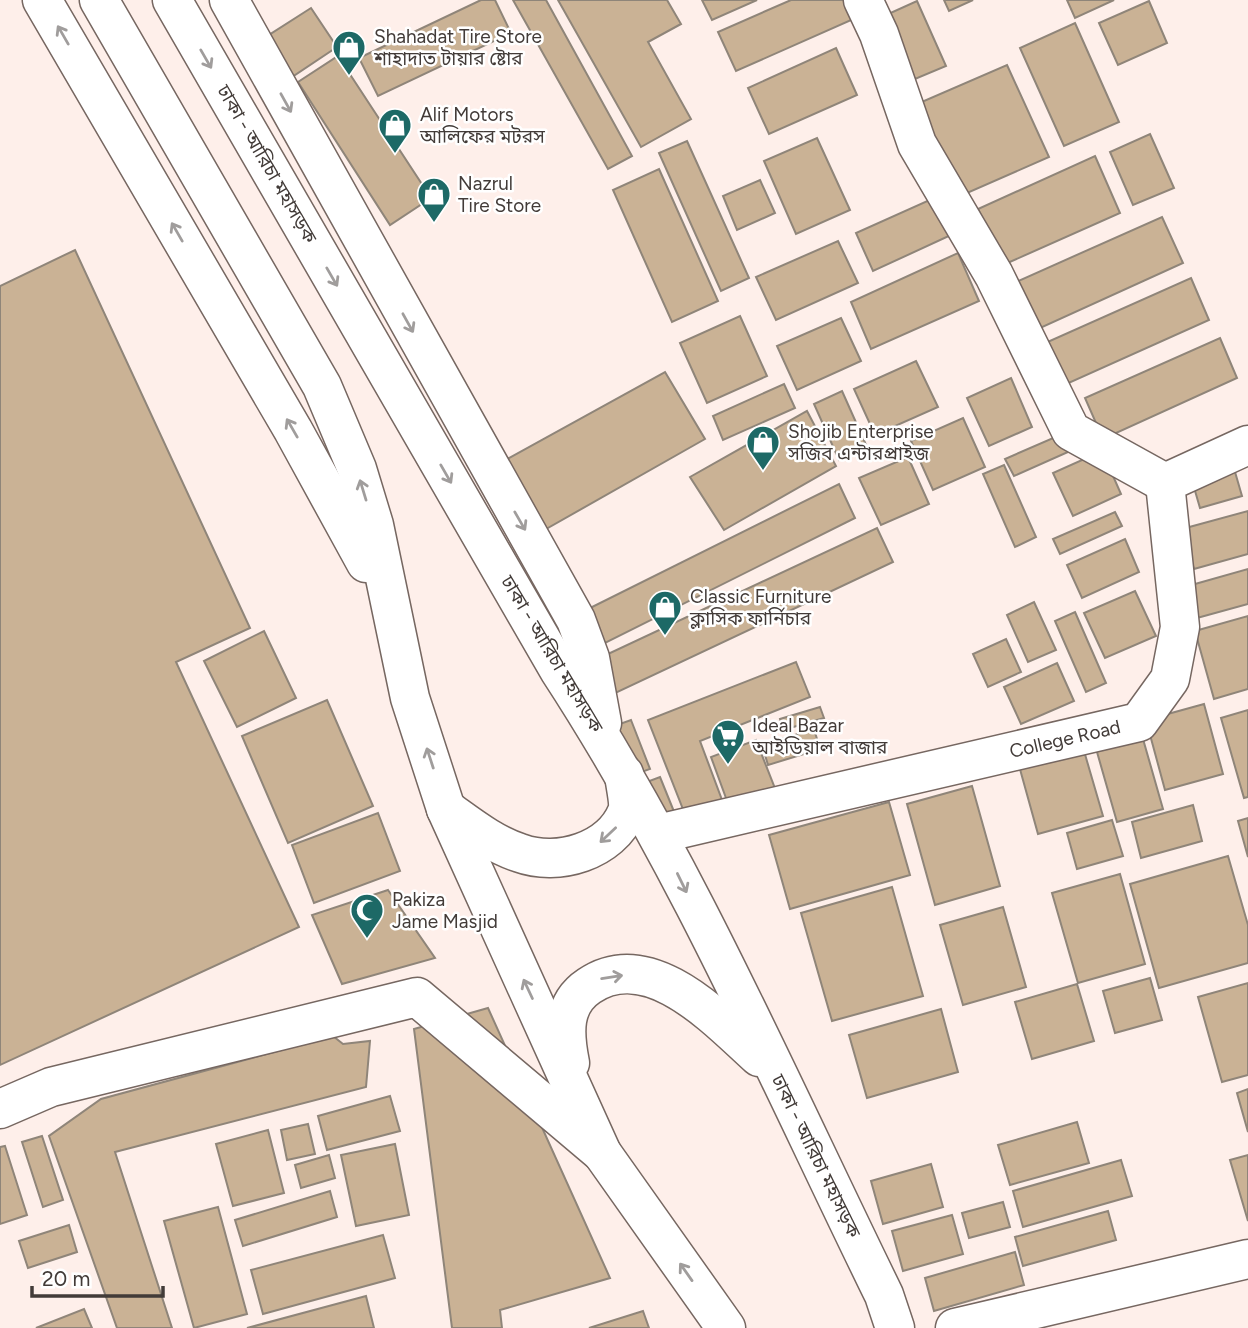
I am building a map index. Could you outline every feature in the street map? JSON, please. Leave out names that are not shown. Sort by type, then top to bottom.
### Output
[{"type":"main road","points":[[42,0],[337,507],[394,618]]},
{"type":"main road","points":[[99,0],[322,386],[357,469],[374,525],[410,698],[446,809],[602,1153],[726,1328]]},
{"type":"main road","name":"ঢাকা - আরিচা মহাসড়ক","points":[[172,0],[552,658],[605,740],[658,834],[884,1295],[895,1328]]},
{"type":"main road","points":[[229,0],[576,620],[590,658],[605,740]]},
{"type":"main road","points":[[863,0],[878,34],[917,144],[994,275],[1071,431],[1165,483],[1248,445]]},
{"type":"main road","name":"College Road","points":[[658,834],[1139,722],[1170,679],[1180,628],[1165,483]]},
{"type":"main road","points":[[446,809],[496,844],[524,855],[559,858],[584,852],[610,836],[628,810],[624,774]]},
{"type":"main road","points":[[575,1092],[566,1018],[576,994],[599,979],[630,974],[659,980],[691,999],[774,1071]]},
{"type":"main road","points":[[0,1109],[51,1087],[416,997],[602,1153]]},
{"type":"main road","points":[[956,1328],[1248,1259]]},
{"type":"building","points":[[481,0],[495,0],[511,33],[378,96],[359,58]]},
{"type":"building","points":[[513,0],[546,0],[632,156],[608,169]]},
{"type":"building","points":[[558,0],[667,0],[681,24],[648,42],[691,119],[641,147]]},
{"type":"building","points":[[702,0],[757,0],[712,20]]},
{"type":"building","points":[[791,0],[851,0],[858,17],[736,71],[718,32]]},
{"type":"building","points":[[944,0],[973,0],[949,11]]},
{"type":"building","points":[[1067,0],[1114,0],[1075,18]]},
{"type":"building","points":[[917,1],[946,66],[915,79],[886,15]]},
{"type":"building","points":[[1149,1],[1167,43],[1118,65],[1099,23]]},
{"type":"building","points":[[311,8],[337,47],[277,87],[250,47]]},
{"type":"building","points":[[1075,23],[1119,122],[1064,146],[1020,48]]},
{"type":"building","points":[[836,48],[857,95],[769,134],[748,88]]},
{"type":"building","points":[[338,56],[431,198],[390,225],[298,82]]},
{"type":"building","points":[[1007,65],[1049,157],[958,197],[917,104]]},
{"type":"building","points":[[1150,134],[1174,188],[1133,205],[1110,152]]},
{"type":"building","points":[[817,138],[850,210],[796,234],[764,161]]},
{"type":"building","points":[[687,141],[749,278],[721,291],[659,153]]},
{"type":"building","points":[[1095,156],[1120,213],[1003,265],[978,209]]},
{"type":"building","points":[[659,169],[718,301],[672,322],[613,190]]},
{"type":"building","points":[[760,180],[775,213],[737,230],[723,196]]},
{"type":"building","points":[[934,198],[951,235],[873,271],[856,233]]},
{"type":"building","points":[[1162,217],[1183,263],[1038,329],[1016,282]]},
{"type":"building","points":[[838,241],[858,283],[776,320],[756,277]]},
{"type":"building","points":[[75,250],[250,628],[176,662],[299,927],[0,1065],[0,286]]},
{"type":"building","points":[[958,253],[979,301],[871,349],[851,302]]},
{"type":"building","points":[[1191,278],[1209,320],[1062,386],[1043,344]]},
{"type":"building","points":[[740,316],[767,376],[707,403],[680,343]]},
{"type":"building","points":[[841,318],[861,361],[797,390],[777,346]]},
{"type":"building","points":[[1220,338],[1237,378],[1103,439],[1085,398]]},
{"type":"building","points":[[916,361],[938,407],[875,435],[854,389]]},
{"type":"building","points":[[665,372],[705,439],[532,537],[489,469]]},
{"type":"building","points":[[1011,378],[1032,427],[989,446],[967,398]]},
{"type":"building","points":[[784,384],[795,408],[723,440],[713,416]]},
{"type":"building","points":[[842,391],[867,447],[839,460],[814,404]]},
{"type":"building","name":"Shojib Enterprise সজিব এন্টারপ্রাইজ","points":[[807,411],[836,466],[724,530],[690,477]]},
{"type":"building","points":[[963,418],[985,467],[933,490],[911,441]]},
{"type":"building","points":[[1060,435],[1068,452],[1014,476],[1005,459]]},
{"type":"building","points":[[1102,451],[1121,494],[1073,516],[1053,473]]},
{"type":"building","points":[[908,457],[929,504],[881,525],[859,478]]},
{"type":"building","points":[[1004,465],[1036,537],[1015,547],[983,474]]},
{"type":"building","points":[[1233,465],[1242,496],[1200,508],[1191,477]]},
{"type":"building","points":[[839,484],[855,518],[591,650],[574,616]]},
{"type":"building","points":[[1248,511],[1248,554],[1194,569],[1182,529]]},
{"type":"building","points":[[1115,512],[1122,526],[1060,554],[1053,539]]},
{"type":"building","points":[[877,528],[893,562],[609,696],[593,661]]},
{"type":"building","points":[[1125,539],[1139,572],[1082,598],[1067,565]]},
{"type":"building","points":[[1248,569],[1248,604],[1197,618],[1188,586]]},
{"type":"building","points":[[1135,591],[1156,636],[1105,658],[1084,613]]},
{"type":"building","points":[[1034,602],[1056,650],[1028,662],[1007,615]]},
{"type":"building","points":[[1075,612],[1106,683],[1086,692],[1055,621]]},
{"type":"building","points":[[1248,616],[1248,689],[1214,699],[1195,631]]},
{"type":"building","points":[[264,631],[296,698],[237,727],[204,661]]},
{"type":"building","points":[[1006,639],[1021,672],[988,687],[973,654]]},
{"type":"building","points":[[796,662],[810,697],[700,741],[725,808],[688,822],[648,720]]},
{"type":"building","points":[[1057,663],[1074,701],[1021,724],[1004,687]]},
{"type":"building","points":[[327,700],[373,806],[288,843],[242,736]]},
{"type":"building","points":[[1204,704],[1223,774],[1165,790],[1146,720]]},
{"type":"building","points":[[820,707],[824,718],[783,730],[780,719]]},
{"type":"building","points":[[1248,710],[1248,797],[1244,798],[1221,718]]},
{"type":"building","points":[[631,720],[650,769],[633,775],[614,726]]},
{"type":"building","points":[[1139,725],[1163,809],[1117,822],[1093,738]]},
{"type":"building","points":[[814,729],[820,749],[768,765],[762,745]]},
{"type":"building","points":[[756,740],[776,791],[730,809],[711,757]]},
{"type":"building","points":[[1082,744],[1103,816],[1038,834],[1018,762]]},
{"type":"building","points":[[660,777],[677,819],[652,829],[636,786]]},
{"type":"building","points":[[972,786],[1000,886],[935,905],[907,804]]},
{"type":"building","points":[[889,802],[910,875],[790,909],[769,835]]},
{"type":"building","points":[[1193,805],[1202,841],[1141,858],[1132,822]]},
{"type":"building","points":[[378,813],[400,871],[314,903],[292,845]]},
{"type":"building","points":[[1248,818],[1248,857],[1238,821]]},
{"type":"building","points":[[1112,820],[1123,856],[1077,869],[1067,833]]},
{"type":"building","points":[[1228,856],[1248,925],[1248,963],[1159,988],[1130,884]]},
{"type":"building","points":[[1120,874],[1145,964],[1078,983],[1052,893]]},
{"type":"building","points":[[892,887],[923,996],[832,1021],[801,913]]},
{"type":"building","points":[[388,890],[435,958],[342,984],[312,915]]},
{"type":"building","points":[[1003,907],[1026,987],[963,1005],[940,925]]},
{"type":"building","points":[[1150,978],[1162,1020],[1115,1033],[1103,991]]},
{"type":"building","points":[[1248,983],[1248,1075],[1222,1082],[1198,997]]},
{"type":"building","points":[[1077,984],[1094,1041],[1032,1059],[1015,1002]]},
{"type":"building","points":[[488,1008],[610,1278],[500,1310],[502,1328],[452,1328],[414,1029]]},
{"type":"building","points":[[941,1009],[958,1072],[867,1098],[849,1035]]},
{"type":"building","points":[[333,1036],[343,1044],[370,1041],[366,1087],[115,1152],[172,1328],[117,1328],[49,1136],[101,1099]]},
{"type":"building","points":[[1248,1089],[1248,1132],[1237,1093]]},
{"type":"building","points":[[390,1096],[400,1131],[327,1150],[318,1116]]},
{"type":"building","points":[[1077,1122],[1089,1163],[1010,1185],[998,1145]]},
{"type":"building","points":[[308,1124],[315,1154],[287,1160],[281,1130]]},
{"type":"building","points":[[268,1130],[284,1193],[233,1206],[216,1144]]},
{"type":"building","points":[[42,1136],[63,1200],[43,1207],[22,1142]]},
{"type":"building","points":[[395,1144],[409,1215],[356,1226],[341,1155]]},
{"type":"building","points":[[5,1146],[27,1215],[0,1224],[0,1147]]},
{"type":"building","points":[[329,1155],[335,1178],[301,1188],[295,1165]]},
{"type":"building","points":[[1248,1155],[1248,1221],[1230,1160]]},
{"type":"building","points":[[1121,1160],[1132,1196],[1023,1227],[1013,1191]]},
{"type":"building","points":[[931,1164],[943,1207],[883,1224],[871,1181]]},
{"type":"building","points":[[330,1191],[337,1217],[243,1246],[235,1220]]},
{"type":"building","points":[[1003,1202],[1010,1227],[969,1238],[962,1213]]},
{"type":"building","points":[[218,1207],[247,1314],[194,1328],[164,1221]]},
{"type":"building","points":[[1108,1211],[1116,1240],[1023,1266],[1015,1237]]},
{"type":"building","points":[[952,1215],[963,1254],[903,1271],[892,1231]]},
{"type":"building","points":[[69,1225],[77,1252],[28,1268],[19,1241]]},
{"type":"building","points":[[383,1235],[395,1278],[263,1314],[251,1270]]},
{"type":"building","points":[[1015,1252],[1024,1285],[934,1311],[925,1278]]},
{"type":"building","points":[[366,1296],[374,1328],[247,1328]]},
{"type":"building","points":[[84,1309],[92,1328],[36,1328]]},
{"type":"building","points":[[643,1311],[649,1328],[589,1328]]},
{"type":"place","name":"Shahadat Tire Store শাহাদাত টায়ার ষ্টোর","points":[[349,77]]},
{"type":"place","name":"Alif Motors আলিফের মটরস","points":[[395,155]]},
{"type":"place","name":"Nazrul Tire Store","points":[[434,224]]},
{"type":"place","name":"Shojib Enterprise সজিব এন্টারপ্রাইজ","points":[[763,472]]},
{"type":"place","name":"Classic Furniture ক্লাসিক ফার্নিচার","points":[[665,637]]},
{"type":"place","name":"Ideal Bazar আইডিয়াল বাজার","points":[[728,766]]},
{"type":"place","name":"Pakiza Jame Masjid","points":[[367,940]]}]
